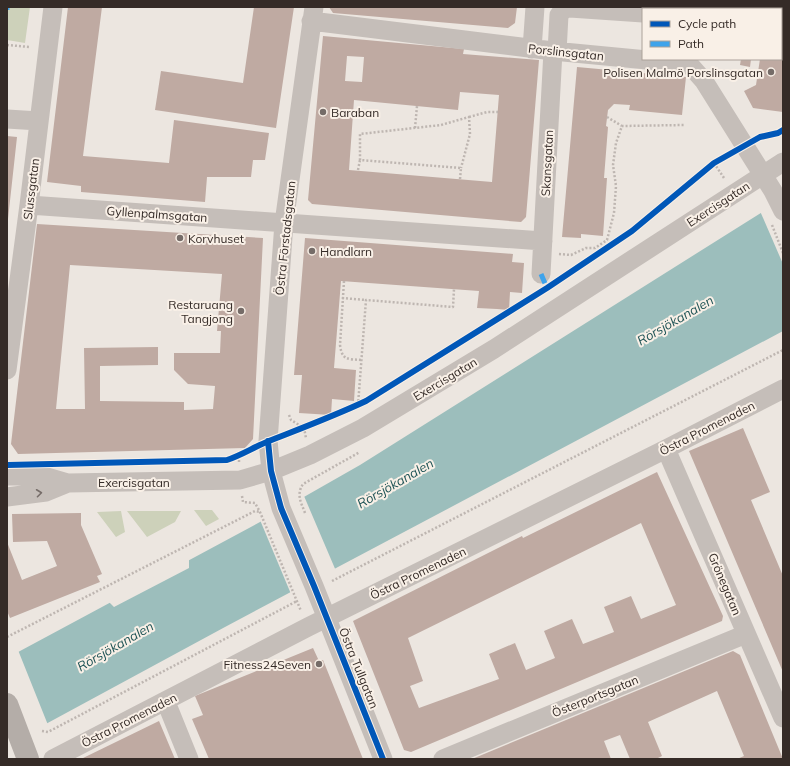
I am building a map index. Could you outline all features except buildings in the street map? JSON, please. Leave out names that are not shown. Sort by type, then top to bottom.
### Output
[{"type":"main road","points":[[7,704],[25,752]]},
{"type":"street","name":"Slussgatan","points":[[7,370],[9,337],[29,205],[53,7]]},
{"type":"street","points":[[532,48],[535,7]]},
{"type":"street","name":"Skansgatan","points":[[541,274],[555,51],[559,15],[564,9],[570,8],[642,13]]},
{"type":"street","name":"Porslinsgatan","points":[[312,14],[532,48],[642,58]]},
{"type":"street","name":"Östra Förstadsgatan","points":[[271,471],[268,441],[284,223],[312,14]]},
{"type":"street","name":"Porslinsgatan","points":[[668,60],[680,61],[689,64],[704,81],[763,175],[777,210]]},
{"type":"street","points":[[7,119],[39,121]]},
{"type":"street","name":"Exercisgatan","points":[[7,476],[44,476],[68,483],[240,480],[271,471],[310,455],[410,401],[539,321],[783,162]]},
{"type":"street","name":"Gyllenpalmsgatan","points":[[29,205],[284,223],[543,246]]},
{"type":"street","name":"Östra Promenaden","points":[[53,759],[166,702],[308,627],[666,449],[783,389]]},
{"type":"street","name":"Grönegatan","points":[[666,449],[783,718]]},
{"type":"street","name":"Östra Tullgatan","points":[[271,471],[281,508],[314,586],[383,759]]},
{"type":"street","name":"Exercisgatan","points":[[7,497],[46,492],[68,483]]},
{"type":"street","name":"Österportsgatan","points":[[443,759],[746,634]]},
{"type":"street","points":[[166,702],[189,759]]},
{"type":"path","points":[[7,45],[48,49]]},
{"type":"path","points":[[415,128],[417,106]]},
{"type":"path","points":[[358,170],[360,160],[360,134],[441,125],[487,112],[498,112]]},
{"type":"path","points":[[460,179],[461,168],[470,134],[468,117]]},
{"type":"path","points":[[607,117],[622,126],[684,125]]},
{"type":"path","points":[[543,246],[571,255],[586,248],[595,248],[607,240],[614,213],[616,186],[613,164],[616,144],[622,126]]},
{"type":"path","points":[[360,160],[461,168]]},
{"type":"path","points":[[777,210],[783,253]]},
{"type":"path","points":[[344,281],[340,345],[341,354],[346,359],[361,360]]},
{"type":"path","points":[[342,298],[453,307],[454,289]]},
{"type":"path","points":[[358,405],[366,300]]},
{"type":"path","points":[[332,581],[783,350]]},
{"type":"path","points":[[233,458],[268,441]]},
{"type":"path","points":[[240,480],[243,502],[255,504],[260,512],[295,596]]},
{"type":"path","points":[[7,637],[255,511],[260,512]]},
{"type":"path","points":[[42,731],[48,732],[297,602]]},
{"type":"green space","points":[[7,7],[30,7],[25,43],[7,40]]},
{"type":"green space","points":[[194,510],[212,510],[219,519],[206,526]]},
{"type":"green space","points":[[121,511],[125,532],[116,537],[97,512]]},
{"type":"green space","points":[[127,511],[181,511],[175,522],[147,537]]},
{"type":"water","name":"Rörsjökanalen","points":[[783,199],[783,331],[225,627],[7,745],[7,658],[260,522],[360,465]]},
{"type":"pier","points":[[783,197],[783,264],[760,211]]},
{"type":"pier","points":[[304,496],[336,571],[291,594],[260,520]]},
{"type":"pier","points":[[189,558],[189,568],[114,607],[109,602],[105,603]]},
{"type":"pier","points":[[18,650],[48,725],[7,747],[7,656]]},
{"type":"marked path","points":[[541,274],[547,288]]},
{"type":"cycle path","points":[[7,465],[227,460],[269,441],[342,412],[366,401],[547,288],[632,231],[714,163],[760,137],[778,133],[783,130]]},
{"type":"cycle path","points":[[268,441],[271,471],[281,508],[314,586],[383,759]]},
{"type":"place","name":"Polisen Malmö Porslinsgatan","points":[[771,72]]},
{"type":"place","name":"Baraban","points":[[323,112]]},
{"type":"place","name":"Korvhuset","points":[[180,238]]},
{"type":"place","name":"Handlarn","points":[[312,251]]},
{"type":"place","name":"Restaruang Tangjong","points":[[241,311]]},
{"type":"place","name":"Fitness24Seven","points":[[319,664]]}]
